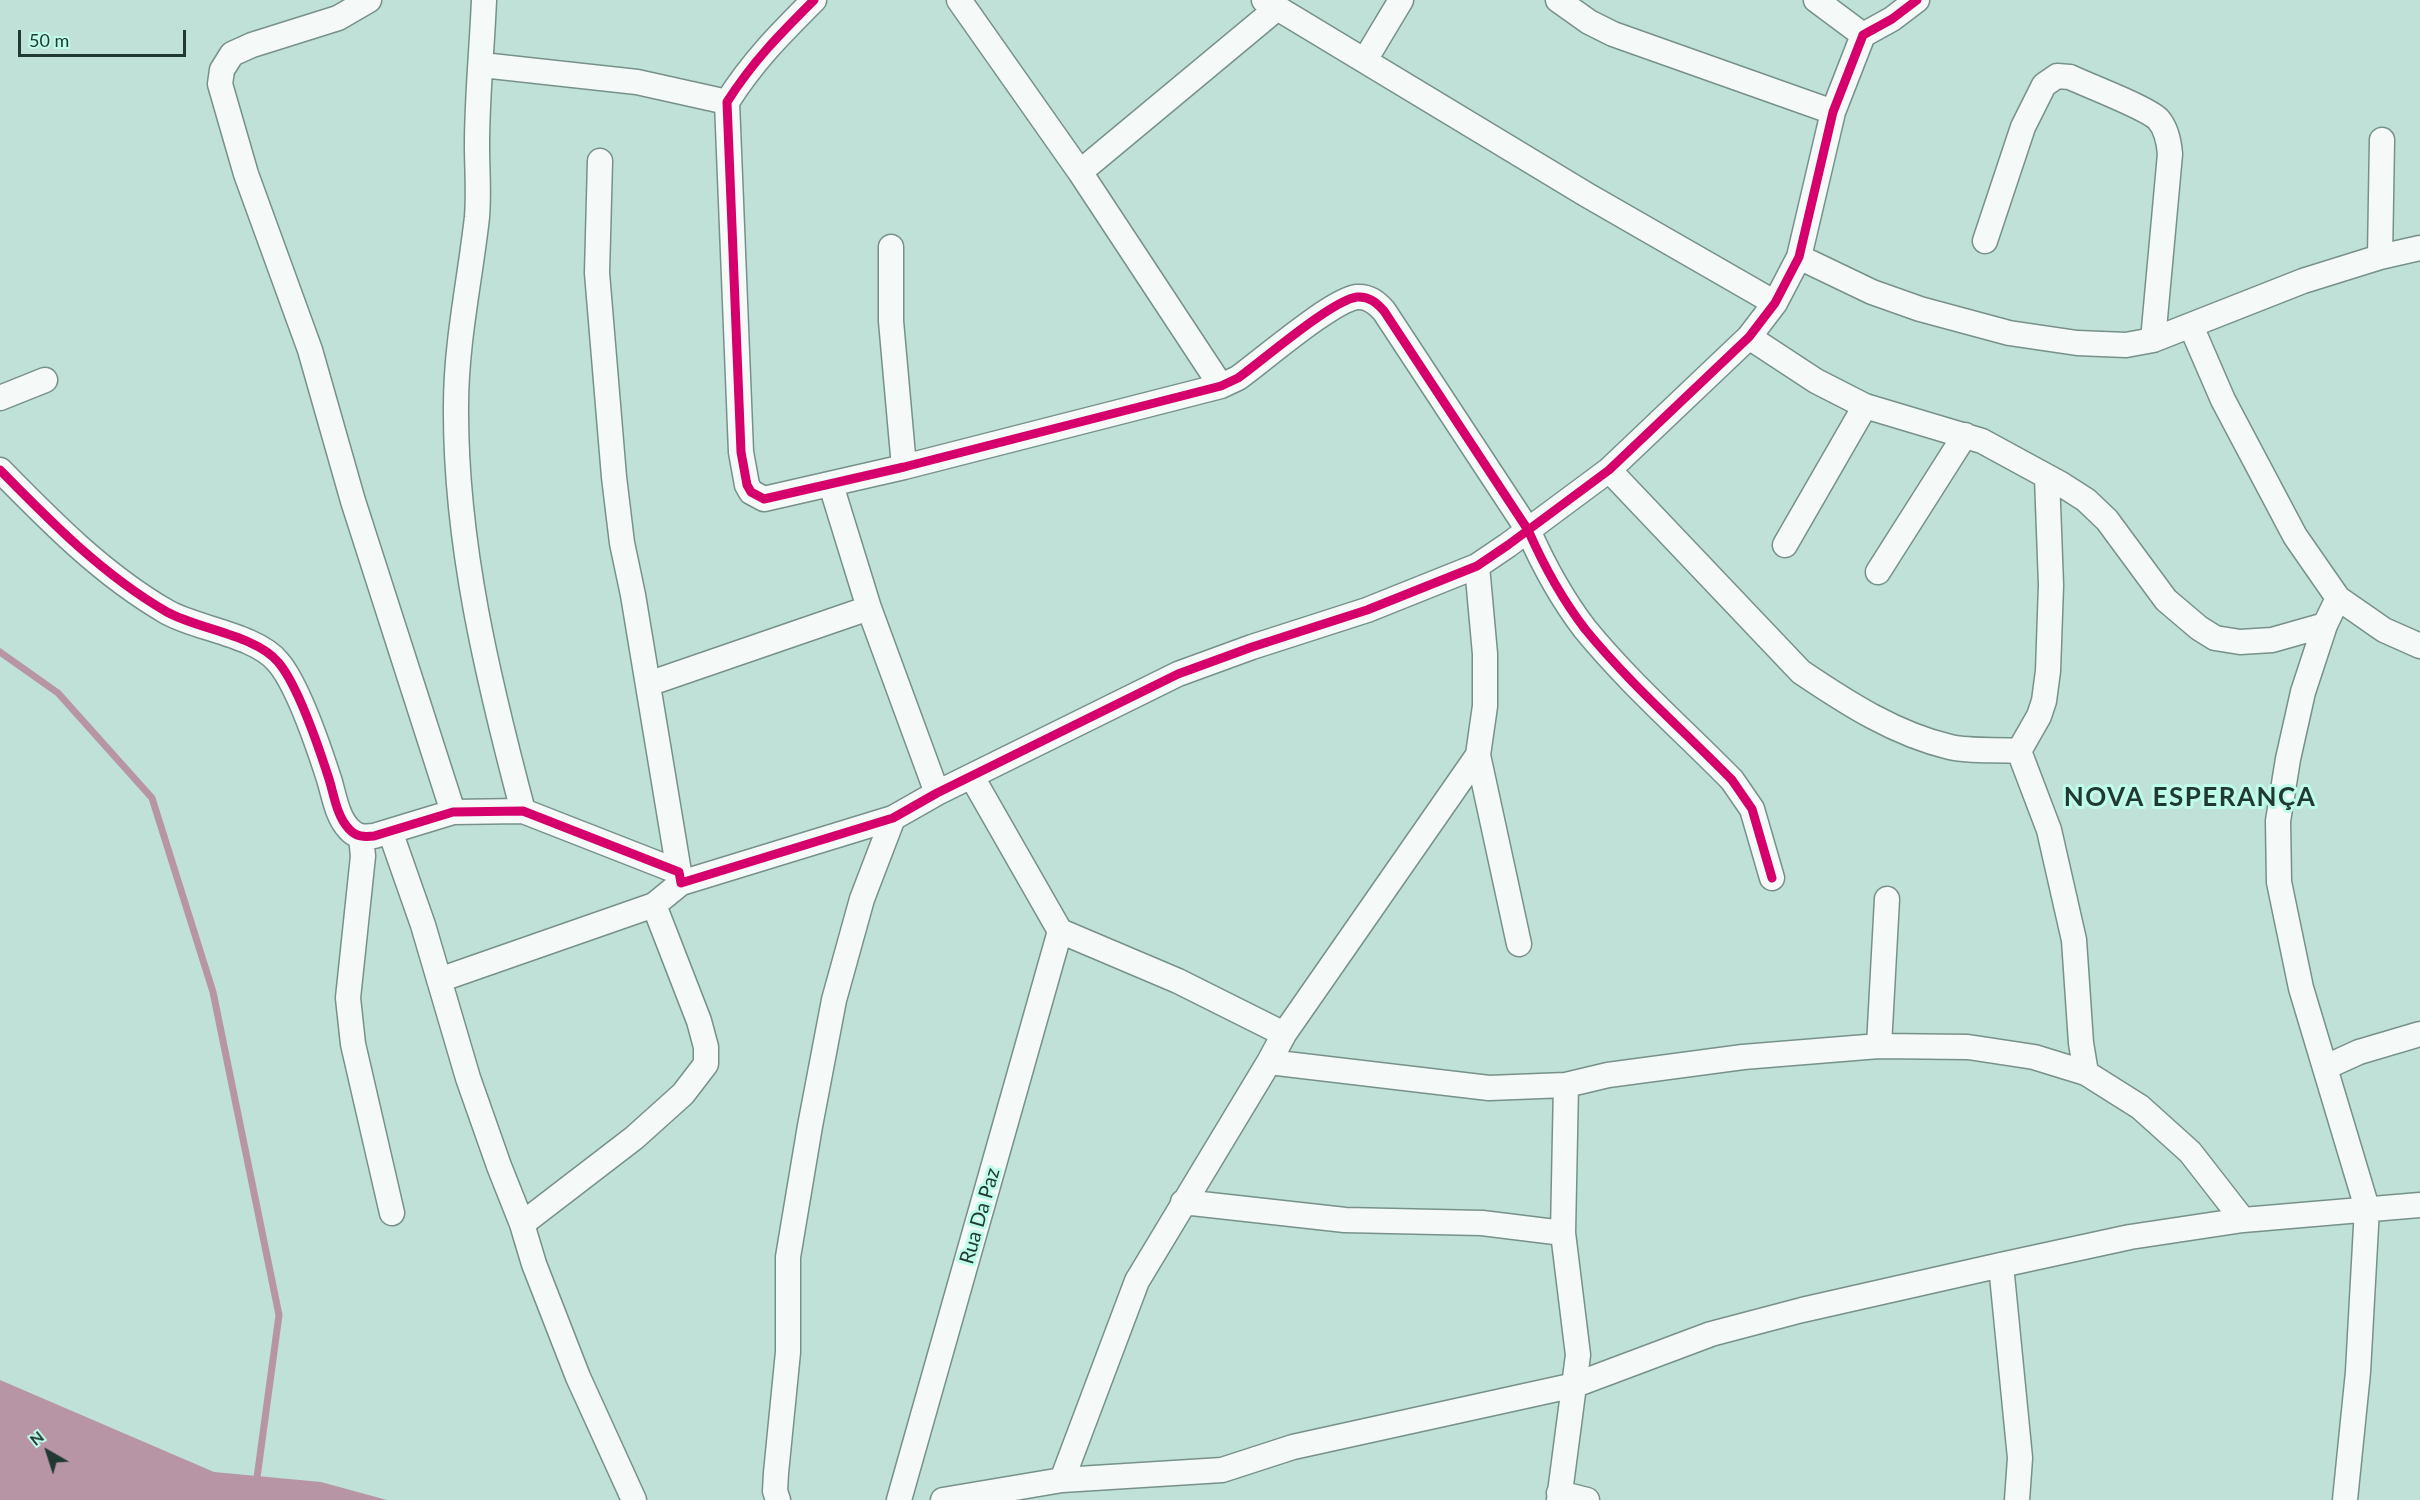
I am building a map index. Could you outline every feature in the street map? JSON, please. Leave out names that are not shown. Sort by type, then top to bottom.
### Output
[{"type":"street","points":[[369,0],[338,18],[252,45],[232,54],[222,70],[220,84],[246,174],[310,350],[353,501],[453,813]]},
{"type":"street","points":[[484,0],[477,144],[477,215],[463,319],[456,405],[466,559],[495,708],[523,811]]},
{"type":"street","points":[[814,0],[764,50],[727,102],[741,452],[747,485],[751,492],[764,499],[831,484],[1221,386],[1239,378],[1337,304],[1358,297],[1373,300],[1384,311],[1528,530],[1545,567],[1584,627],[1616,665],[1732,780],[1752,808],[1772,878]]},
{"type":"street","points":[[959,0],[1080,172],[1221,386]]},
{"type":"street","points":[[1365,60],[1401,0]]},
{"type":"street","points":[[1558,0],[1589,22],[1613,34],[1833,112]]},
{"type":"street","points":[[1816,0],[1863,35]]},
{"type":"street","points":[[439,980],[654,905],[680,878],[893,818],[937,793],[1178,674],[1252,647],[1367,610],[1477,566],[1610,470],[1749,337],[1775,303],[1799,257],[1833,112],[1863,35],[1893,19],[1917,0]]},
{"type":"street","points":[[1080,172],[1270,4],[1587,195],[1775,303]]},
{"type":"street","points":[[482,65],[637,82],[727,102]]},
{"type":"street","points":[[1985,241],[2023,127],[2044,85],[2057,76],[2070,77],[2142,110],[2158,120],[2168,138],[2170,154],[2152,340]]},
{"type":"street","points":[[2380,256],[2382,140]]},
{"type":"street","points":[[600,161],[597,273],[614,477],[622,543],[633,595],[680,878]]},
{"type":"street","points":[[891,247],[891,321],[904,467]]},
{"type":"street","points":[[1799,257],[1901,304],[2009,333],[2077,343],[2126,345],[2152,340],[2191,326],[2303,281],[2380,256],[2420,248]]},
{"type":"street","points":[[2191,326],[2223,400],[2295,536],[2338,598],[2384,630],[2420,646]]},
{"type":"street","points":[[1749,337],[1816,381],[1865,406],[1982,441],[2086,500],[2107,520],[2166,600],[2199,628],[2215,638],[2240,642],[2272,640],[2325,625]]},
{"type":"street","points":[[0,398],[45,380]]},
{"type":"street","points":[[1785,545],[1865,406]]},
{"type":"street","points":[[1878,572],[1965,435]]},
{"type":"street","points":[[0,470],[62,533],[95,562],[156,604],[180,618],[244,641],[268,652],[277,659],[285,670],[300,703],[327,771],[342,821],[350,831],[361,837],[374,836],[453,813],[523,811],[680,878]]},
{"type":"street","points":[[1610,470],[1801,672],[1838,697],[1912,735],[1952,747],[2019,751]]},
{"type":"street","points":[[2019,751],[2039,716],[2044,701],[2048,671],[2051,585],[2047,477]]},
{"type":"street","points":[[831,484],[869,608],[937,793]]},
{"type":"street","points":[[1477,566],[1485,654],[1485,706],[1478,755],[1519,944]]},
{"type":"street","points":[[2338,598],[2325,625],[2303,693],[2288,759],[2278,821],[2279,882],[2301,988],[2367,1208],[2358,1372],[2345,1500]]},
{"type":"street","points":[[648,684],[869,608]]},
{"type":"street","points":[[2019,751],[2049,830],[2074,940],[2081,1042],[2086,1073]]},
{"type":"street","points":[[1062,1480],[1137,1281],[1284,1034],[1451,798],[1478,755]]},
{"type":"street","points":[[972,777],[1060,931],[1178,981],[1284,1034]]},
{"type":"street","points":[[778,1500],[775,1491],[776,1473],[788,1352],[788,1257],[834,1000],[862,899],[893,818]]},
{"type":"street","points":[[390,831],[423,925],[468,1078],[522,1224],[534,1264],[578,1377],[634,1500]]},
{"type":"street","points":[[361,837],[363,856],[348,998],[350,1023],[392,1214]]},
{"type":"street","points":[[1879,1046],[1887,899]]},
{"type":"street","points":[[522,1224],[634,1138],[683,1094],[706,1064],[706,1047],[699,1021],[654,905]]},
{"type":"street","name":"Rua Da Paz","points":[[899,1500],[1060,931]]},
{"type":"street","points":[[2326,1067],[2359,1052],[2420,1034]]},
{"type":"street","points":[[1269,1062],[1489,1088],[1566,1085],[1608,1076],[1743,1057],[1879,1046],[1968,1047],[2034,1057],[2086,1073],[2140,1107],[2190,1152],[2243,1220]]},
{"type":"street","points":[[1566,1085],[1563,1233],[1578,1355],[1559,1497],[1587,1500]]},
{"type":"street","points":[[1184,1202],[1344,1220],[1482,1223],[1563,1233]]},
{"type":"street","points":[[943,1500],[1062,1480],[1222,1470],[1250,1463],[1293,1447],[1575,1385],[1711,1334],[1802,1310],[2130,1237],[2243,1220],[2420,1205]]},
{"type":"street","points":[[2001,1265],[2019,1458],[2017,1500]]},
{"type":"shaded area","points":[[0,1380],[214,1472],[321,1482],[387,1500],[0,1500]]},
{"type":"waterway","points":[[0,652],[58,693],[152,798],[213,992],[279,1315],[254,1500]]},
{"type":"cycle path","points":[[814,0],[778,36],[727,102],[741,452],[747,485],[751,492],[764,499],[904,467],[1221,386],[1238,378],[1331,309],[1357,297],[1369,299],[1384,311],[1528,530],[1568,606],[1585,629],[1638,687],[1732,780],[1752,809],[1772,878]]},
{"type":"cycle path","points":[[0,470],[79,547],[121,582],[167,612],[256,645],[278,662],[286,672],[307,718],[339,812],[345,824],[354,834],[374,836],[453,812],[523,811],[679,872],[681,883],[893,818],[937,793],[1178,674],[1252,647],[1367,610],[1477,566],[1508,545],[1609,470],[1749,337],[1775,303],[1799,257],[1833,112],[1863,35],[1892,19],[1917,0]]},
{"type":"district","name":"NOVA ESPERANÇA","points":[[2190,798]]}]
